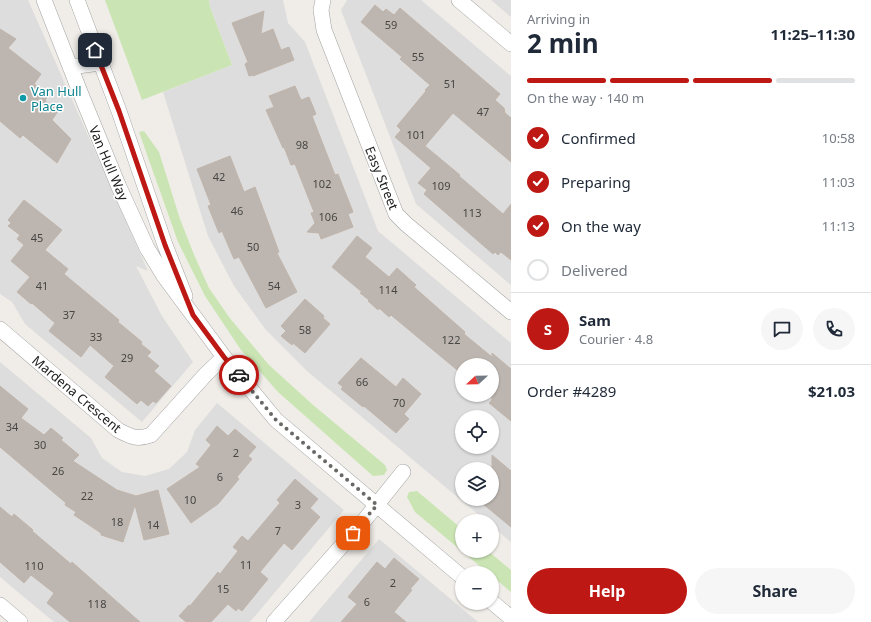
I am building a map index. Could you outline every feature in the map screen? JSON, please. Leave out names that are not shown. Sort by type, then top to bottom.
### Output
[{"type":"street","name":"Van Hull Way","points":[[44,0],[119,187],[147,248],[164,276],[224,357],[276,420],[455,571]]},
{"type":"street","name":"Van Hull Way","points":[[77,0],[119,111],[165,245],[193,315]]},
{"type":"street","name":"Easy Street","points":[[323,0],[321,10],[324,30],[396,214],[511,312]]},
{"type":"street","points":[[459,0],[511,44]]},
{"type":"street","points":[[70,66],[100,62]]},
{"type":"street","name":"Mardena Crescent","points":[[0,329],[118,430],[130,437],[142,438],[151,435],[206,374],[224,357]]},
{"type":"street","points":[[274,622],[377,505],[403,472]]},
{"type":"street","points":[[0,605],[20,622]]},
{"type":"street","points":[[499,608],[511,618]]},
{"type":"shaded area","points":[[0,0],[28,0],[148,271],[136,266],[162,316],[193,362],[142,422],[25,324],[12,302],[0,294]]},
{"type":"shaded area","points":[[209,0],[283,0],[288,23],[305,42],[378,231],[511,343],[511,542],[499,532],[499,514],[478,514],[468,506],[499,506],[499,462],[455,462],[455,495],[307,371],[266,330],[234,286],[208,236],[163,92],[232,65],[210,7]]},
{"type":"shaded area","points":[[347,0],[421,0],[511,76],[511,285],[416,204],[341,10]]},
{"type":"shaded area","points":[[491,0],[511,0],[511,17]]},
{"type":"shaded area","points":[[0,362],[91,438],[102,458],[122,472],[145,476],[169,469],[187,452],[195,430],[217,403],[344,510],[250,622],[54,622],[0,577]]},
{"type":"shaded area","points":[[379,539],[455,603],[455,610],[464,610],[478,622],[309,622]]},
{"type":"green space","points":[[105,0],[209,0],[210,7],[232,65],[142,100]]},
{"type":"green space","points":[[144,131],[159,152],[180,219],[209,288],[229,317],[269,365],[312,404],[385,465],[387,470],[384,475],[373,476],[278,392],[241,350],[205,296],[178,242],[139,132]]},
{"type":"green space","points":[[417,491],[455,523],[455,545],[415,512],[407,497],[409,492]]},
{"type":"green space","points":[[470,558],[496,558],[511,570],[511,592],[499,582],[499,566],[480,566]]},
{"type":"building","points":[[375,5],[383,12],[386,9],[394,15],[400,8],[500,94],[495,100],[504,108],[505,113],[511,118],[511,162],[453,113],[425,146],[503,214],[511,204],[511,260],[501,252],[498,255],[495,252],[493,254],[424,194],[427,190],[418,183],[431,168],[395,137],[401,130],[397,126],[430,85],[400,59],[402,57],[361,22]]},
{"type":"building","points":[[264,11],[261,34],[273,29],[281,50],[289,47],[294,60],[253,76],[249,76],[245,64],[248,62],[232,23]]},
{"type":"building","name":"Van Hull Place","points":[[0,29],[16,39],[8,48],[41,74],[34,84],[48,95],[45,101],[58,111],[52,120],[71,139],[57,163],[23,135],[20,138],[0,121]]},
{"type":"building","points":[[295,86],[301,100],[309,97],[316,114],[312,116],[335,175],[338,174],[353,212],[348,214],[353,227],[321,239],[319,233],[307,232],[315,223],[311,213],[314,212],[295,164],[291,165],[266,110],[274,107],[269,96]]},
{"type":"building","points":[[230,156],[244,192],[255,187],[279,252],[277,253],[297,292],[266,308],[239,257],[234,259],[222,231],[219,233],[208,206],[211,205],[197,169]]},
{"type":"building","points":[[24,200],[62,230],[45,250],[68,269],[64,274],[119,320],[118,322],[142,342],[141,344],[151,352],[147,356],[159,366],[154,371],[171,386],[156,403],[153,401],[148,406],[141,400],[137,404],[105,377],[114,366],[90,345],[81,357],[49,331],[55,323],[17,292],[30,277],[11,261],[24,245],[17,239],[20,235],[8,226],[11,223],[8,220]]},
{"type":"building","points":[[357,236],[372,248],[365,257],[389,277],[397,268],[416,285],[414,287],[465,332],[464,334],[492,357],[492,353],[498,358],[455,358],[455,368],[391,315],[389,317],[379,308],[378,310],[360,293],[362,292],[332,267]]},
{"type":"building","points":[[305,299],[324,316],[323,318],[330,324],[305,353],[293,343],[292,345],[281,336],[286,331],[281,326]]},
{"type":"building","points":[[361,358],[396,387],[403,378],[421,394],[404,414],[409,419],[396,433],[341,389],[343,387],[338,383]]},
{"type":"building","points":[[499,359],[511,369],[511,421],[489,403],[499,402]]},
{"type":"building","points":[[0,386],[28,409],[21,418],[44,435],[51,428],[63,438],[61,440],[79,455],[73,461],[117,490],[136,496],[158,490],[169,534],[144,540],[135,505],[123,542],[101,535],[101,533],[74,515],[76,512],[65,505],[66,503],[0,447]]},
{"type":"building","points":[[217,426],[228,436],[235,429],[256,447],[248,456],[252,459],[237,477],[239,479],[218,504],[191,523],[167,489],[200,467],[196,464],[211,445],[206,440]]},
{"type":"building","points":[[492,455],[511,471],[511,527],[499,517],[499,514],[495,514],[486,506],[499,506],[499,462],[492,462]]},
{"type":"building","points":[[295,479],[318,499],[310,508],[320,517],[292,550],[284,543],[260,572],[268,579],[242,611],[238,608],[236,611],[228,604],[211,622],[186,622],[179,616],[189,605],[190,606],[218,572],[220,574],[238,551],[233,547],[242,536],[248,541],[280,503],[277,500]]},
{"type":"building","points":[[0,507],[12,517],[14,514],[71,564],[72,562],[140,622],[70,622],[47,603],[54,593],[31,575],[24,583],[0,562]]},
{"type":"building","points":[[394,558],[419,579],[394,612],[406,622],[341,622],[357,604],[348,597],[377,562],[385,569]]},
{"type":"way so far","points":[[239,375],[276,420],[377,505],[353,533]]},
{"type":"place","name":"Van Hull Place","points":[[23,98]]},
{"type":"route","points":[[95,50],[119,111],[165,245],[193,315],[239,375]]}]
